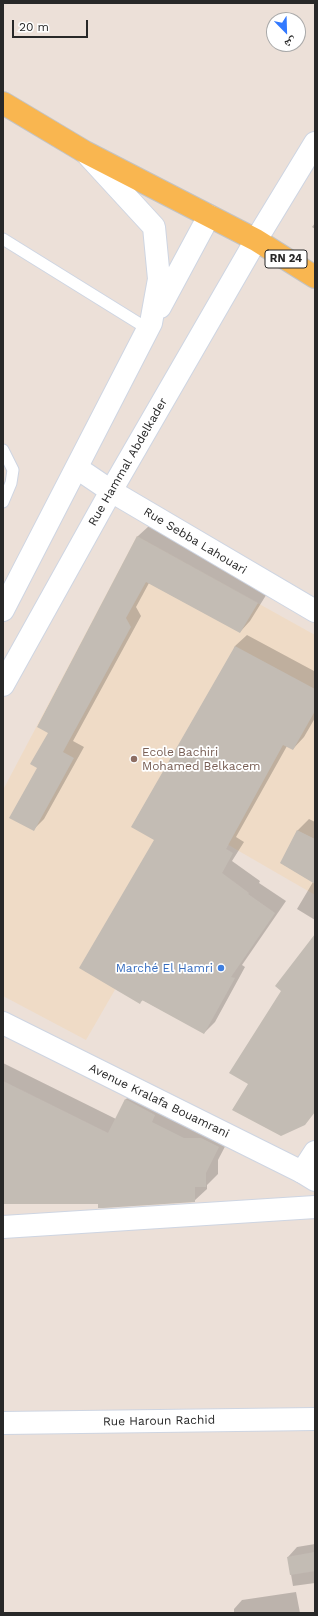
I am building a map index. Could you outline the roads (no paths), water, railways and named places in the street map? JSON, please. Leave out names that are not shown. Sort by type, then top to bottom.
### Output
[{"type":"main road","points":[[3,103],[85,152],[256,240]]},
{"type":"main road","name":"RN 24","points":[[256,240],[315,277]]},
{"type":"street","name":"Rue Hammal Abdelkader","points":[[3,685],[111,491],[256,240],[315,143]]},
{"type":"street","points":[[85,152],[154,227],[159,279],[149,326]]},
{"type":"street","points":[[3,610],[149,326],[209,216]]},
{"type":"street","name":"Rue Sebba Lahouari","points":[[77,468],[111,491],[315,611]]},
{"type":"street","name":"Avenue Kralafa Bouamrani","points":[[3,1023],[309,1176]]},
{"type":"street","points":[[309,1176],[315,1152]]},
{"type":"street","points":[[3,1227],[315,1207]]},
{"type":"street","name":"Rue Haroun Rachid","points":[[3,1423],[315,1419]]},
{"type":"lane","points":[[3,239],[149,326]]},
{"type":"lane","points":[[3,450],[13,470],[11,484],[3,502]]},
{"type":"place","name":"Ecole Bachiri Mohamed Belkacem","points":[[134,759]]},
{"type":"place","name":"Marché El Hamri","points":[[221,968]]}]
